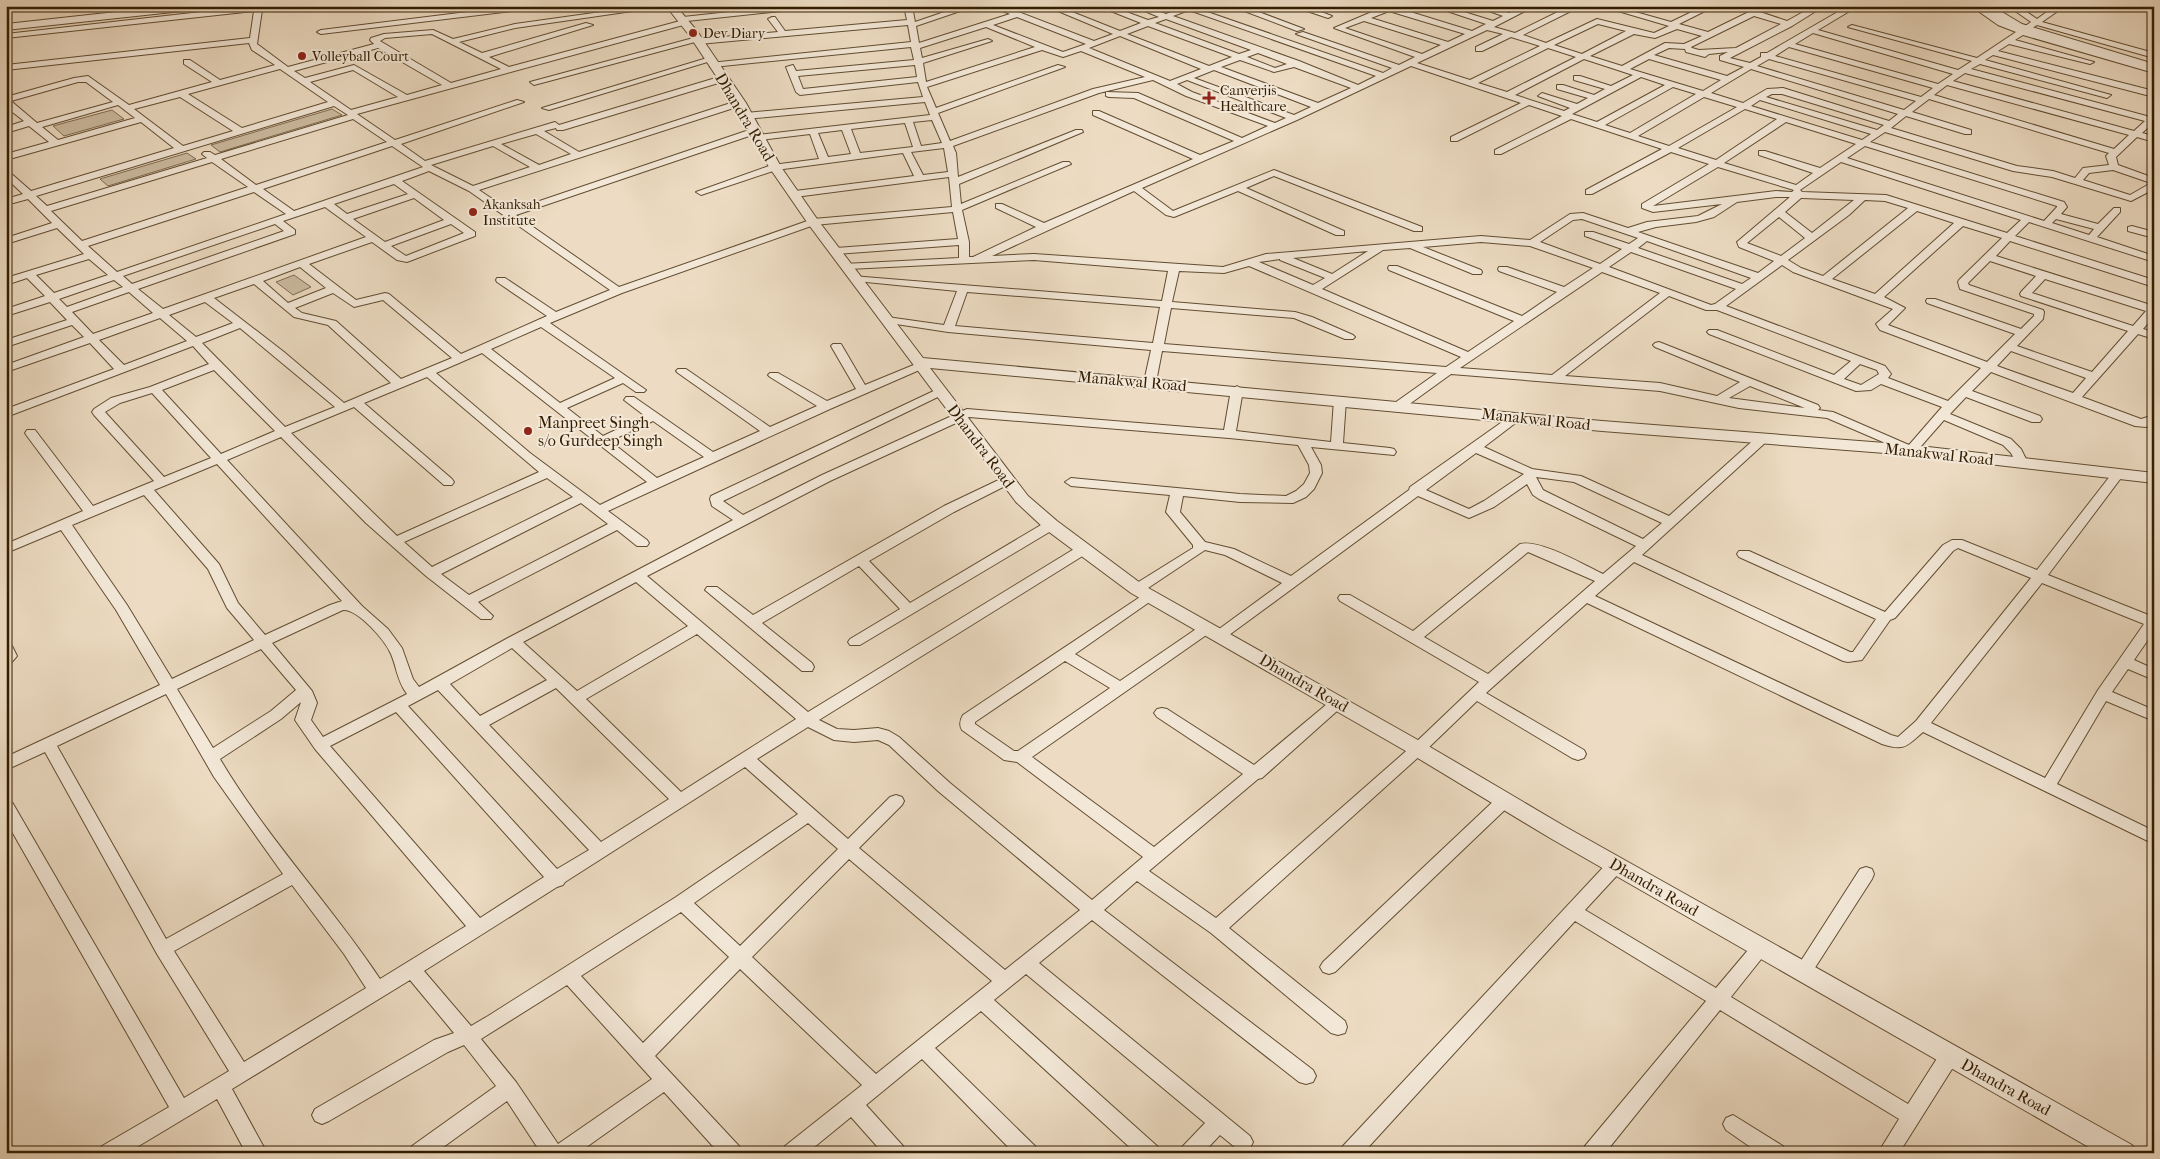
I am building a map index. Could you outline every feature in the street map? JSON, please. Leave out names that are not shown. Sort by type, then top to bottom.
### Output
[{"type":"street","points":[[6,22],[153,6]]},
{"type":"street","points":[[6,27],[200,6]]},
{"type":"street","points":[[6,36],[277,6]]},
{"type":"street","points":[[321,32],[538,6]]},
{"type":"street","points":[[454,42],[504,28],[567,15],[663,6]]},
{"type":"street","points":[[44,210],[353,114],[679,16],[810,6]]},
{"type":"street","points":[[534,82],[698,41],[912,23],[971,6]]},
{"type":"street","points":[[995,6],[1092,43]]},
{"type":"street","points":[[1050,6],[1118,34],[1318,106]]},
{"type":"street","points":[[1102,6],[1276,70],[1296,63]]},
{"type":"street","points":[[1137,6],[1296,63],[1359,88]]},
{"type":"street","points":[[1235,6],[1399,68]]},
{"type":"street","points":[[1296,6],[1328,16]]},
{"type":"street","points":[[1436,6],[1513,35],[1622,69],[1668,80],[1704,94],[2061,204],[2063,206],[2044,225]]},
{"type":"street","points":[[1480,6],[1510,16]]},
{"type":"street","points":[[977,259],[1044,227],[1294,118],[1531,6]]},
{"type":"street","points":[[1479,49],[1577,6]]},
{"type":"street","points":[[1605,6],[1708,35]]},
{"type":"street","points":[[1687,47],[1767,6]]},
{"type":"street","points":[[1723,58],[1790,24],[1820,6]]},
{"type":"street","points":[[1840,6],[1851,8]]},
{"type":"street","points":[[1975,6],[2001,23],[2030,27],[2151,69]]},
{"type":"street","points":[[1986,6],[2009,21],[2154,56]]},
{"type":"street","points":[[1999,6],[2030,27]]},
{"type":"street","points":[[2012,6],[2030,27]]},
{"type":"street","points":[[2061,6],[1943,84],[1884,129],[1821,172],[1779,212],[1742,242],[1748,248],[1782,260],[1797,270],[1900,308],[1882,324],[1884,328],[2139,423],[2146,423],[2154,419]]},
{"type":"street","points":[[258,7],[254,40],[255,48],[427,166],[472,188],[618,291]]},
{"type":"street","points":[[910,7],[914,45],[922,82],[933,114],[951,153],[957,209],[964,242],[964,260]]},
{"type":"street","points":[[987,25],[1063,55],[1149,24],[1189,7],[1384,76]]},
{"type":"street","points":[[1470,83],[1597,21],[1655,36],[1705,7]]},
{"type":"street","points":[[1422,57],[1338,28],[1389,8],[1474,34]]},
{"type":"street","points":[[1631,136],[1851,8]]},
{"type":"street","points":[[1754,13],[1790,24]]},
{"type":"street","points":[[546,108],[715,68],[786,57],[914,45],[1016,15]]},
{"type":"street","name":"Dhandra Road","points":[[679,16],[698,41],[750,122],[775,167],[813,222],[1007,480],[1022,499],[1051,525],[1144,592],[1506,800],[1616,866],[2122,1153]]},
{"type":"street","points":[[1363,18],[1448,45]]},
{"type":"street","points":[[772,19],[783,34]]},
{"type":"street","points":[[482,56],[589,25]]},
{"type":"street","points":[[1852,27],[2107,95]]},
{"type":"street","points":[[450,86],[374,40],[379,37],[425,31],[433,32],[507,69]]},
{"type":"street","points":[[1508,95],[1633,31]]},
{"type":"street","points":[[1813,31],[1962,72],[2152,119]]},
{"type":"street","points":[[6,68],[254,40]]},
{"type":"street","points":[[2008,40],[2151,69]]},
{"type":"street","points":[[793,74],[918,62],[988,41]]},
{"type":"street","points":[[129,108],[219,83],[379,44]]},
{"type":"street","points":[[1787,44],[2154,139]]},
{"type":"street","points":[[800,92],[922,82],[1042,46]]},
{"type":"street","points":[[1622,69],[1664,46],[1687,47],[1701,54],[1723,58],[1968,132]]},
{"type":"street","points":[[1081,48],[1156,77],[1189,94],[1275,126]]},
{"type":"street","points":[[1678,72],[1687,67],[1701,54],[1741,48],[2115,152]]},
{"type":"street","points":[[1170,84],[1258,50]]},
{"type":"street","points":[[1991,52],[2151,88],[2151,69]]},
{"type":"street","points":[[1645,56],[1727,79]]},
{"type":"street","points":[[786,57],[810,111]]},
{"type":"street","points":[[187,62],[219,83]]},
{"type":"street","points":[[1410,63],[1798,192]]},
{"type":"street","points":[[304,81],[354,67],[406,98]]},
{"type":"street","points":[[510,214],[750,122],[813,131],[908,120],[933,114],[1062,67]]},
{"type":"street","points":[[6,313],[116,277],[292,214],[395,180],[427,166],[493,143],[536,130],[558,126],[715,68]]},
{"type":"street","points":[[1593,69],[1629,80]]},
{"type":"street","points":[[1498,152],[1640,74]]},
{"type":"street","points":[[701,192],[775,167],[947,146],[1083,95],[1156,77]]},
{"type":"street","points":[[1188,78],[1294,118]]},
{"type":"street","points":[[1576,78],[1612,89]]},
{"type":"street","points":[[6,101],[83,79],[91,80],[181,149]]},
{"type":"street","points":[[1598,125],[1668,80]]},
{"type":"street","points":[[1560,87],[1595,98]]},
{"type":"street","points":[[1589,192],[1670,149],[1770,91],[1783,92],[1884,129]]},
{"type":"street","points":[[182,94],[240,132]]},
{"type":"street","points":[[1083,95],[1130,94],[1242,141]]},
{"type":"street","points":[[1542,96],[1577,107]]},
{"type":"street","points":[[1758,97],[1884,129],[2016,169],[2046,172],[2131,198],[2154,183]]},
{"type":"street","points":[[472,188],[577,154],[810,111],[927,99]]},
{"type":"street","points":[[6,101],[56,143]]},
{"type":"street","points":[[6,130],[121,102]]},
{"type":"street","points":[[80,245],[520,102]]},
{"type":"street","points":[[1454,139],[1529,102]]},
{"type":"street","points":[[6,202],[335,103]]},
{"type":"street","points":[[1096,113],[1201,159]]},
{"type":"street","points":[[6,157],[142,119]]},
{"type":"street","points":[[1784,119],[1716,164],[1645,206],[1653,209],[1798,192],[1886,198],[2154,284]]},
{"type":"street","points":[[2114,167],[2111,156],[2152,119]]},
{"type":"street","points":[[908,120],[918,150]]},
{"type":"street","points":[[846,128],[857,158]]},
{"type":"street","points":[[536,130],[577,154]]},
{"type":"street","points":[[813,131],[825,161]]},
{"type":"street","points":[[795,194],[920,178],[954,178],[1079,132]]},
{"type":"street","points":[[493,143],[536,167]]},
{"type":"street","points":[[194,145],[292,214]]},
{"type":"street","points":[[906,151],[920,178]]},
{"type":"street","points":[[1762,153],[1821,172]]},
{"type":"street","points":[[1840,159],[1888,182],[2027,219],[2154,259]]},
{"type":"street","points":[[9,544],[64,524],[618,291],[813,222],[957,209],[1066,164]]},
{"type":"street","points":[[2077,182],[2086,170],[2114,167],[2154,183]]},
{"type":"street","points":[[1136,188],[1169,213],[1174,214],[1274,173],[1418,229]]},
{"type":"street","points":[[8,176],[91,255],[195,342],[371,520],[431,573],[486,616]]},
{"type":"street","points":[[84,179],[101,192]]},
{"type":"street","points":[[326,203],[401,258],[407,259],[471,234],[395,180]]},
{"type":"street","points":[[1718,307],[1888,182]]},
{"type":"street","points":[[1237,187],[1340,233]]},
{"type":"street","points":[[346,218],[416,194]]},
{"type":"street","points":[[1662,196],[1684,205]]},
{"type":"street","points":[[1629,232],[1641,225],[1702,218],[1717,212],[1734,199]]},
{"type":"street","points":[[998,206],[1044,227]]},
{"type":"street","points":[[1824,280],[1916,207]]},
{"type":"street","points":[[2090,239],[2117,210]]},
{"type":"street","points":[[1779,212],[1811,238]]},
{"type":"street","points":[[1532,243],[1570,217],[1577,215],[1759,277]]},
{"type":"street","points":[[2054,215],[2100,228]]},
{"type":"street","points":[[1659,345],[1911,450],[2040,314],[2039,312],[1970,289],[1962,284],[2027,219]]},
{"type":"street","points":[[65,311],[291,232],[275,220]]},
{"type":"street","points":[[383,246],[453,220]]},
{"type":"street","points":[[1876,298],[1961,222]]},
{"type":"street","points":[[6,241],[58,224]]},
{"type":"street","points":[[2132,229],[2153,234]]},
{"type":"street","points":[[1589,234],[1743,288]]},
{"type":"street","points":[[6,368],[373,238]]},
{"type":"street","points":[[1400,405],[1564,291],[1645,238]]},
{"type":"street","points":[[852,272],[964,260],[1034,258],[1224,270],[1249,262],[1280,256],[1481,239],[1506,240],[1532,243],[1710,308],[1718,307],[1858,360],[1884,371],[1885,374],[1864,389],[1835,380],[1713,332]]},
{"type":"street","points":[[836,251],[964,242]]},
{"type":"street","points":[[1411,246],[1477,272]]},
{"type":"street","points":[[1313,290],[1379,249]]},
{"type":"street","points":[[6,282],[91,255]]},
{"type":"street","points":[[1280,256],[1333,278]]},
{"type":"street","points":[[1989,257],[2153,309],[2075,398]]},
{"type":"street","points":[[1249,262],[1469,356]]},
{"type":"street","points":[[301,263],[354,304],[384,296],[460,359]]},
{"type":"street","points":[[1150,382],[1174,268]]},
{"type":"street","points":[[1393,268],[1522,320]]},
{"type":"street","points":[[1503,269],[1564,291]]},
{"type":"street","points":[[852,272],[963,288],[1295,315],[1349,337]]},
{"type":"street","points":[[29,274],[122,370]]},
{"type":"street","points":[[2016,304],[2043,275]]},
{"type":"street","points":[[254,279],[298,315],[332,323],[399,384]]},
{"type":"street","points":[[502,280],[555,316]]},
{"type":"street","points":[[948,329],[963,288]]},
{"type":"street","points":[[287,307],[334,290]]},
{"type":"street","points":[[1555,378],[1668,292]]},
{"type":"street","points":[[2025,294],[2154,336]]},
{"type":"street","points":[[206,298],[280,354],[342,407]]},
{"type":"street","points":[[1931,301],[2022,333]]},
{"type":"street","points":[[6,344],[74,320]]},
{"type":"street","points":[[887,320],[948,329],[1660,388],[1753,406],[1829,415]]},
{"type":"street","points":[[541,322],[640,390]]},
{"type":"street","points":[[6,414],[241,324]]},
{"type":"street","points":[[837,346],[862,390]]},
{"type":"street","points":[[2009,347],[2094,377]]},
{"type":"street","points":[[482,348],[656,483]]},
{"type":"street","points":[[1835,380],[1858,360]]},
{"type":"street","points":[[598,511],[918,364]]},
{"type":"street","name":"Manakwal Road","points":[[918,364],[1150,382],[1400,405],[1516,418],[1911,450],[2154,478]]},
{"type":"street","points":[[162,482],[98,412],[102,407],[216,365]]},
{"type":"street","points":[[682,371],[769,432]]},
{"type":"street","points":[[428,372],[548,473],[642,543]]},
{"type":"street","points":[[774,375],[826,406]]},
{"type":"street","points":[[558,408],[623,379]]},
{"type":"street","points":[[1880,379],[2007,442],[2017,452],[2022,463]]},
{"type":"street","points":[[1720,400],[1749,382]]},
{"type":"street","points":[[154,389],[356,607],[364,612],[393,644],[398,654],[403,677],[417,695]]},
{"type":"street","points":[[1229,434],[1237,390]]},
{"type":"street","points":[[742,520],[717,503],[716,499],[940,392]]},
{"type":"street","points":[[1964,392],[2036,419]]},
{"type":"street","points":[[630,400],[712,457]]},
{"type":"street","points":[[1337,446],[1340,400]]},
{"type":"street","points":[[356,402],[448,482]]},
{"type":"street","points":[[320,744],[440,683],[513,641],[742,520],[958,416],[974,412],[1229,434],[1390,452]]},
{"type":"street","points":[[601,441],[655,416]]},
{"type":"street","points":[[1021,757],[1120,687],[1292,582],[1415,490],[1516,418]]},
{"type":"street","points":[[31,433],[91,512]]},
{"type":"street","points":[[1216,928],[1418,749],[1477,694],[1488,681],[1633,556],[1762,439]]},
{"type":"street","points":[[1071,482],[1280,500],[1295,498],[1309,486],[1316,473],[1315,465],[1302,442]]},
{"type":"street","points":[[1476,448],[1532,475],[1564,476],[1578,479],[1671,522]]},
{"type":"street","points":[[396,541],[548,473]]},
{"type":"street","points":[[1586,597],[1887,740],[1903,742],[1921,724],[2040,576],[2118,474]]},
{"type":"street","points":[[1415,490],[1469,514],[1489,504],[1532,475]]},
{"type":"street","points":[[1532,475],[1538,492],[1544,496],[1645,545]]},
{"type":"street","points":[[752,622],[949,509],[1007,480]]},
{"type":"street","points":[[146,489],[214,567],[232,605],[305,691],[309,699],[304,722],[320,744],[478,928]]},
{"type":"street","points":[[1177,492],[1172,512],[1200,545],[1228,552],[1292,582]]},
{"type":"street","points":[[431,573],[581,498]]},
{"type":"street","points":[[64,524],[122,608],[220,773],[294,876],[350,949],[378,991]]},
{"type":"street","points":[[467,602],[617,525]]},
{"type":"street","points":[[856,642],[908,609],[1051,525]]},
{"type":"street","points":[[1633,556],[1848,657],[1857,656],[1885,617],[1890,615],[1948,548],[1956,543],[2153,622],[2103,694],[2048,786]]},
{"type":"street","points":[[1154,856],[1021,757],[1010,756],[968,728],[966,721],[1064,654],[1196,552],[1200,545]]},
{"type":"street","points":[[1414,638],[1525,547],[1537,549],[1604,580]]},
{"type":"street","points":[[108,1153],[180,1108],[242,1074],[413,970],[602,852],[746,758],[1084,549]]},
{"type":"street","points":[[1744,554],[1885,617]]},
{"type":"street","points":[[860,559],[908,609]]},
{"type":"street","points":[[637,575],[808,720],[825,730],[842,736],[878,734],[889,738],[951,793],[1092,910],[1306,1076]]},
{"type":"street","points":[[712,590],[807,667]]},
{"type":"street","points":[[1345,598],[1488,681]]},
{"type":"street","points":[[6,764],[339,606],[356,607]]},
{"type":"street","points":[[576,698],[697,627]]},
{"type":"street","points":[[513,641],[576,698],[680,800]]},
{"type":"street","points":[[6,647],[10,656],[6,659]]},
{"type":"street","points":[[1064,654],[1120,687]]},
{"type":"street","points":[[2124,662],[2154,675]]},
{"type":"street","points":[[478,724],[558,682]]},
{"type":"street","points":[[440,683],[602,852]]},
{"type":"street","points":[[211,757],[283,710],[305,691]]},
{"type":"street","points":[[1477,694],[1578,754]]},
{"type":"street","points":[[2103,694],[2154,716]]},
{"type":"street","points":[[792,1153],[1092,910],[1154,856],[1256,774],[1338,703]]},
{"type":"street","points":[[398,705],[557,880]]},
{"type":"street","points":[[283,710],[306,711]]},
{"type":"street","points":[[1162,713],[1256,774]]},
{"type":"street","points":[[1921,724],[2154,838]]},
{"type":"street","points":[[48,744],[163,949],[242,1074]]},
{"type":"street","points":[[746,758],[808,815],[849,847],[1005,981]]},
{"type":"street","points":[[1329,967],[1506,800]]},
{"type":"street","points":[[643,1055],[896,801]]},
{"type":"street","points":[[6,806],[180,1108]]},
{"type":"street","points":[[322,1115],[441,1046],[468,1036],[495,1022],[682,902],[808,815]]},
{"type":"street","points":[[1350,1153],[1616,866]]},
{"type":"street","points":[[1136,871],[1216,928],[1338,1027]]},
{"type":"street","points":[[1803,972],[1866,874]]},
{"type":"street","points":[[163,949],[294,876]]},
{"type":"street","points":[[682,902],[876,1086]]},
{"type":"street","points":[[1575,912],[1911,1116]]},
{"type":"street","points":[[1592,1153],[1760,948]]},
{"type":"street","points":[[1026,963],[1243,1142]]},
{"type":"street","points":[[413,970],[509,1088],[553,1153]]},
{"type":"street","points":[[569,975],[732,1153]]},
{"type":"street","points":[[982,1000],[1150,1153]]},
{"type":"street","points":[[923,1048],[1028,1153]]},
{"type":"street","points":[[1888,1153],[1950,1056]]},
{"type":"street","points":[[561,1153],[666,1080]]},
{"type":"street","points":[[220,1086],[257,1153]]},
{"type":"street","points":[[418,1153],[509,1088]]},
{"type":"street","points":[[853,1105],[896,1153]]},
{"type":"street","points":[[1190,1153],[1220,1122]]},
{"type":"street","points":[[1733,1124],[1776,1153]]},
{"type":"shaded area","points":[[332,109],[342,115],[220,152],[211,145]]},
{"type":"shaded area","points":[[112,110],[124,119],[64,136],[53,126]]},
{"type":"shaded area","points":[[187,153],[196,159],[108,186],[100,179]]},
{"type":"shaded area","points":[[294,275],[311,287],[293,295],[276,282]]},
{"type":"place","name":"Dev Diary","points":[[693,33]]},
{"type":"place","name":"Volleyball Court","points":[[302,56]]},
{"type":"place","name":"Canverjis Healthcare","points":[[1209,98]]},
{"type":"place","name":"Akanksah Institute","points":[[473,212]]},
{"type":"place","name":"Manpreet Singh s/o Gurdeep Singh","points":[[528,431]]}]
